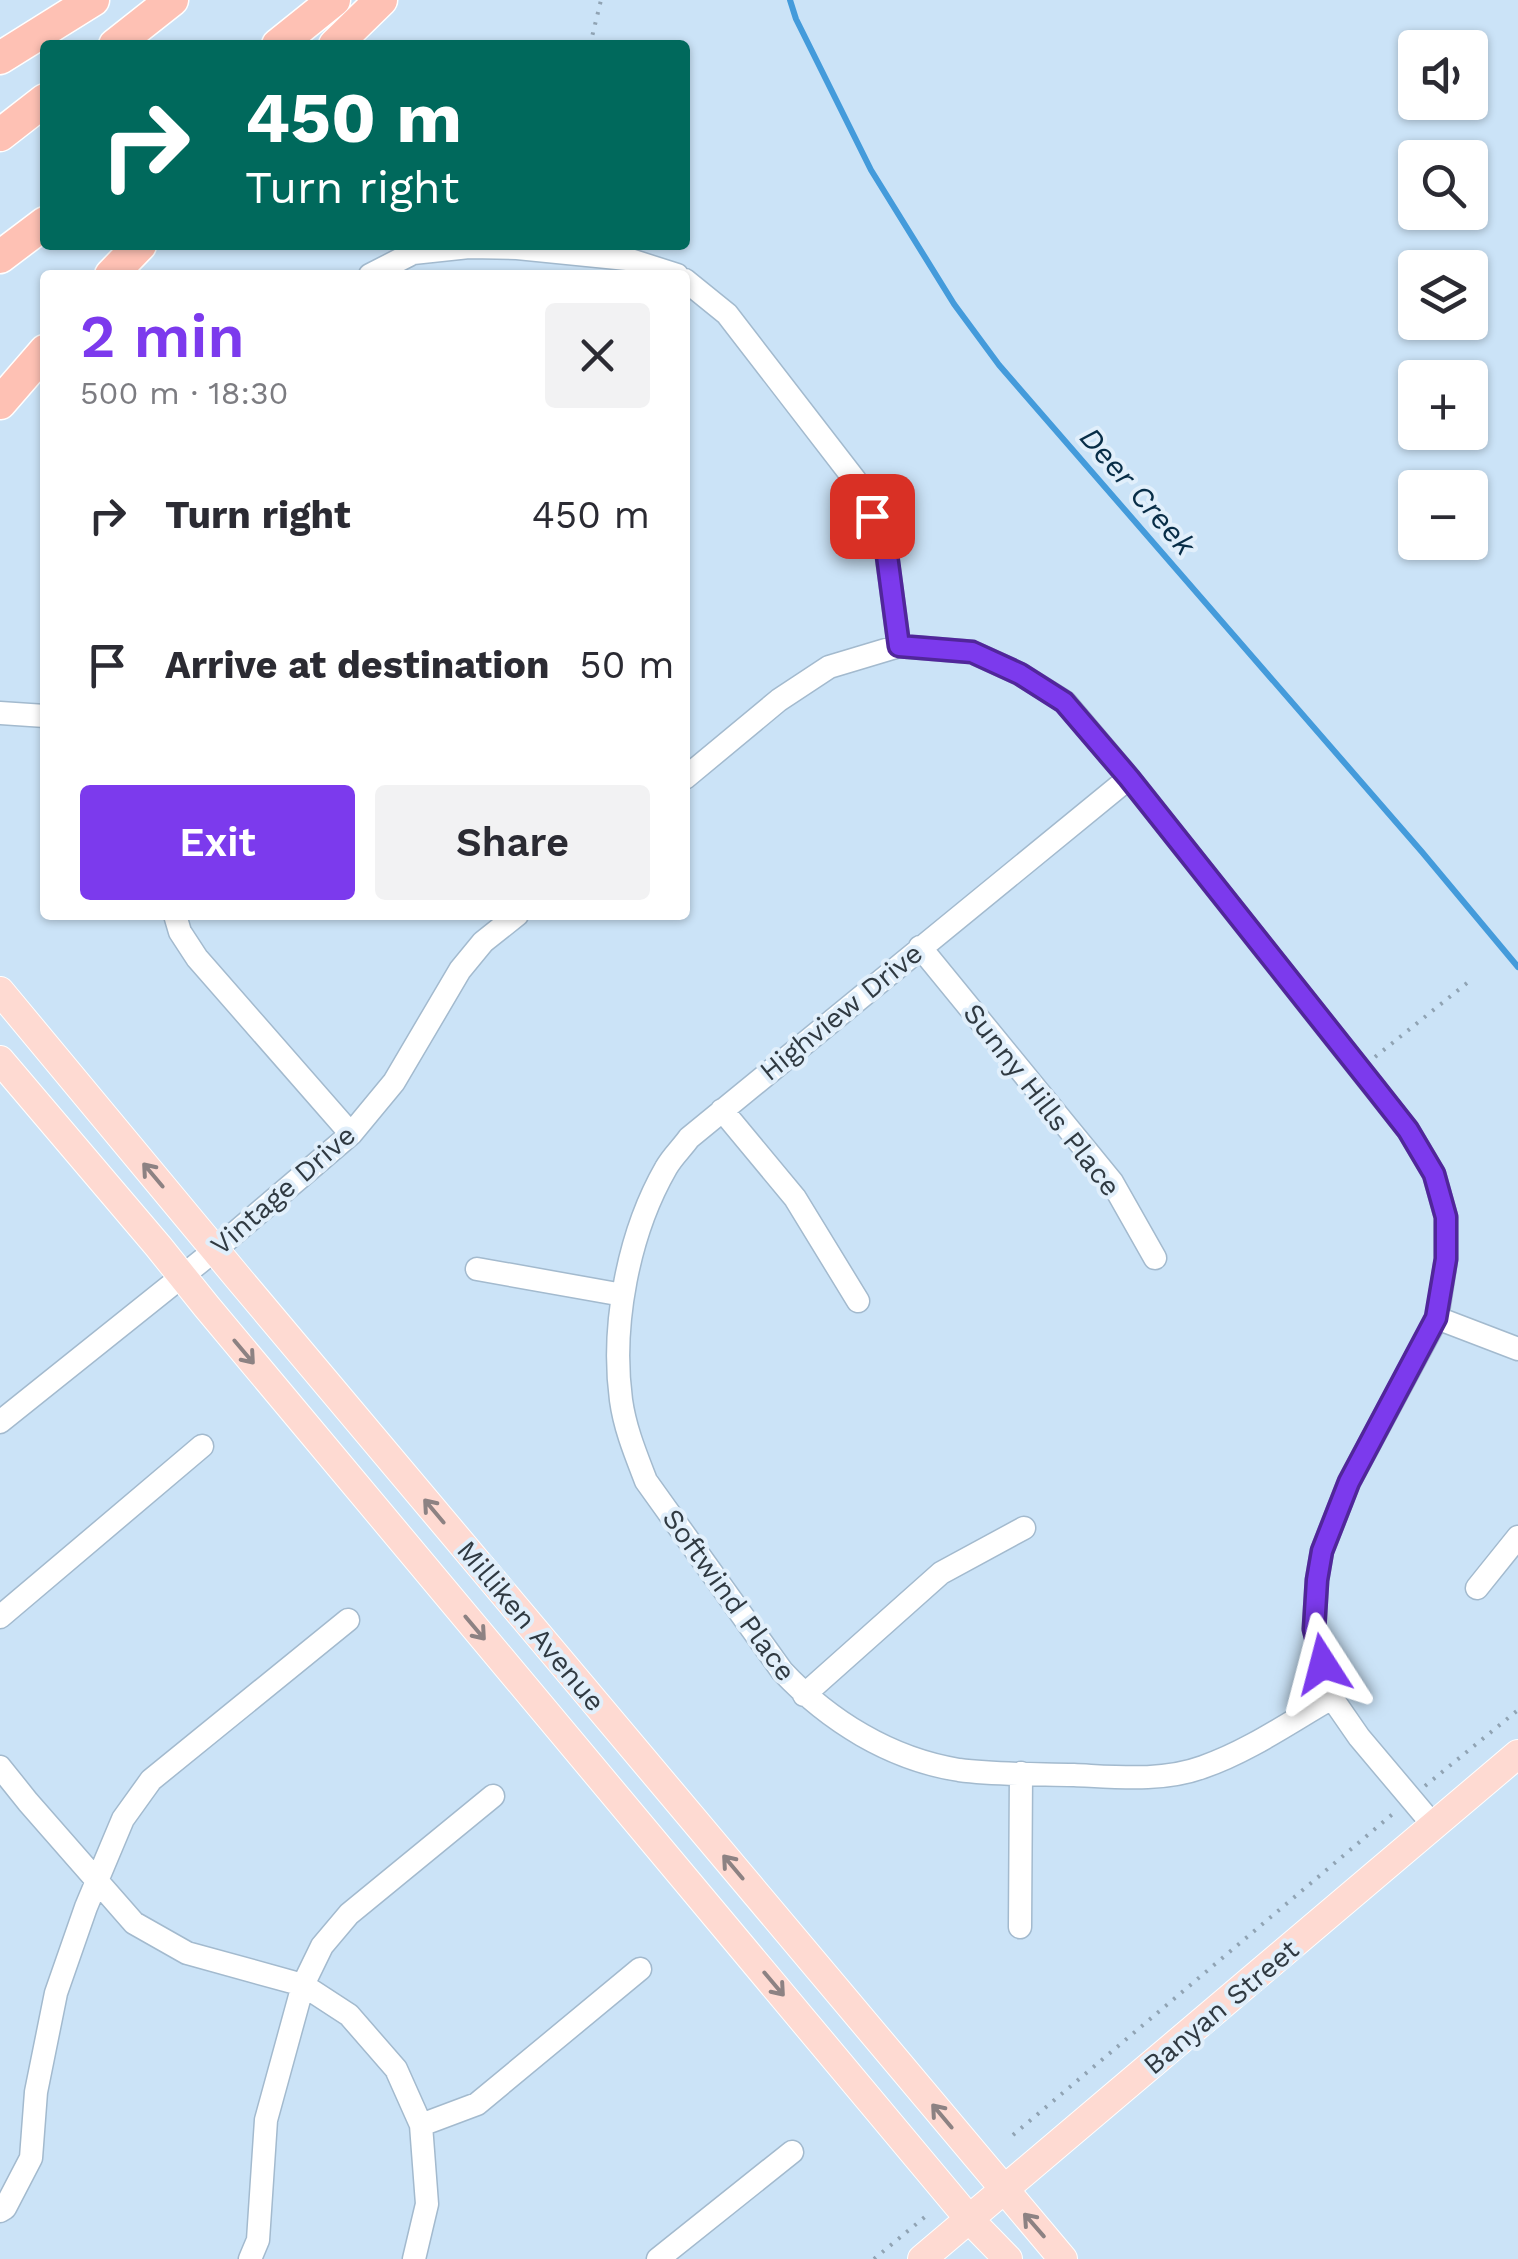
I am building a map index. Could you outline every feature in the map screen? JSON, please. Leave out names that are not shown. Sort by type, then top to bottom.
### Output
[{"type":"highway","points":[[0,58],[93,0]]},
{"type":"highway","points":[[121,40],[172,0]]},
{"type":"highway","points":[[284,40],[334,0]]},
{"type":"highway","points":[[340,40],[381,0]]},
{"type":"highway","points":[[0,135],[40,104]]},
{"type":"highway","points":[[0,257],[40,227]]},
{"type":"highway","points":[[116,270],[135,250]]},
{"type":"highway","points":[[0,403],[40,357]]},
{"type":"main road","name":"Milliken Avenue","points":[[0,991],[1064,2259]]},
{"type":"main road","name":"Milliken Avenue","points":[[0,1060],[970,2220],[1008,2259]]},
{"type":"main road","name":"Banyan Street","points":[[922,2259],[1518,1754]]},
{"type":"street","points":[[380,270],[412,253],[440,250]]},
{"type":"street","points":[[554,250],[627,258],[662,270]]},
{"type":"street","points":[[690,284],[727,314],[855,480],[886,548],[899,646]]},
{"type":"street","points":[[690,774],[779,700],[829,667],[899,646],[972,652],[1020,674],[1064,702],[1129,778],[1408,1130],[1434,1174],[1446,1217],[1446,1259],[1436,1318],[1349,1482],[1322,1551],[1314,1629],[1332,1698],[1358,1737],[1434,1826]]},
{"type":"street","points":[[0,713],[40,716]]},
{"type":"street","name":"Highview Drive","points":[[623,1295],[636,1238],[667,1167],[690,1138],[1129,778]]},
{"type":"street","points":[[176,920],[197,958],[351,1134]]},
{"type":"street","name":"Vintage Drive","points":[[0,1422],[215,1250],[351,1134],[394,1082],[460,970],[483,942],[511,920]]},
{"type":"street","name":"Sunny Hills Place","points":[[920,947],[1112,1182],[1155,1258]]},
{"type":"street","points":[[722,1110],[795,1198],[858,1301]]},
{"type":"street","points":[[477,1270],[623,1295]]},
{"type":"street","name":"Softwind Place","points":[[623,1295],[617,1348],[622,1402],[632,1447],[646,1482],[782,1671],[804,1695],[856,1732],[902,1755],[959,1770],[1163,1777],[1202,1768],[1252,1745],[1332,1698]]},
{"type":"street","points":[[1436,1318],[1518,1348]]},
{"type":"street","points":[[0,1618],[202,1446]]},
{"type":"street","points":[[804,1695],[941,1574],[1024,1528]]},
{"type":"street","points":[[1477,1588],[1518,1537]]},
{"type":"street","points":[[0,2212],[31,2158],[36,2092],[56,1993],[123,1818],[151,1780],[348,1620]]},
{"type":"street","points":[[0,1768],[134,1922],[187,1953],[303,1984],[349,2016],[396,2068],[421,2125],[427,2204],[414,2259]]},
{"type":"street","points":[[1020,1927],[1021,1773]]},
{"type":"street","points":[[250,2259],[258,2240],[266,2120],[303,1984],[322,1946],[349,1914],[493,1796]]},
{"type":"street","points":[[421,2125],[477,2104],[640,1969]]},
{"type":"street","points":[[658,2259],[792,2152]]},
{"type":"path","points":[[591,40],[601,0]]},
{"type":"path","points":[[1360,1070],[1467,984]]},
{"type":"path","points":[[1013,2135],[1518,1710]]},
{"type":"path","points":[[874,2259],[926,2216]]},
{"type":"waterway","name":"Deer Creek","points":[[790,0],[871,170],[954,304],[999,365],[1518,967]]},
{"type":"route","points":[[872,516],[886,548],[899,646],[972,652],[1020,674],[1064,702],[1129,778],[1408,1130],[1434,1174],[1446,1217],[1446,1259],[1436,1318],[1349,1482],[1322,1551],[1314,1629],[1323,1664]]}]
